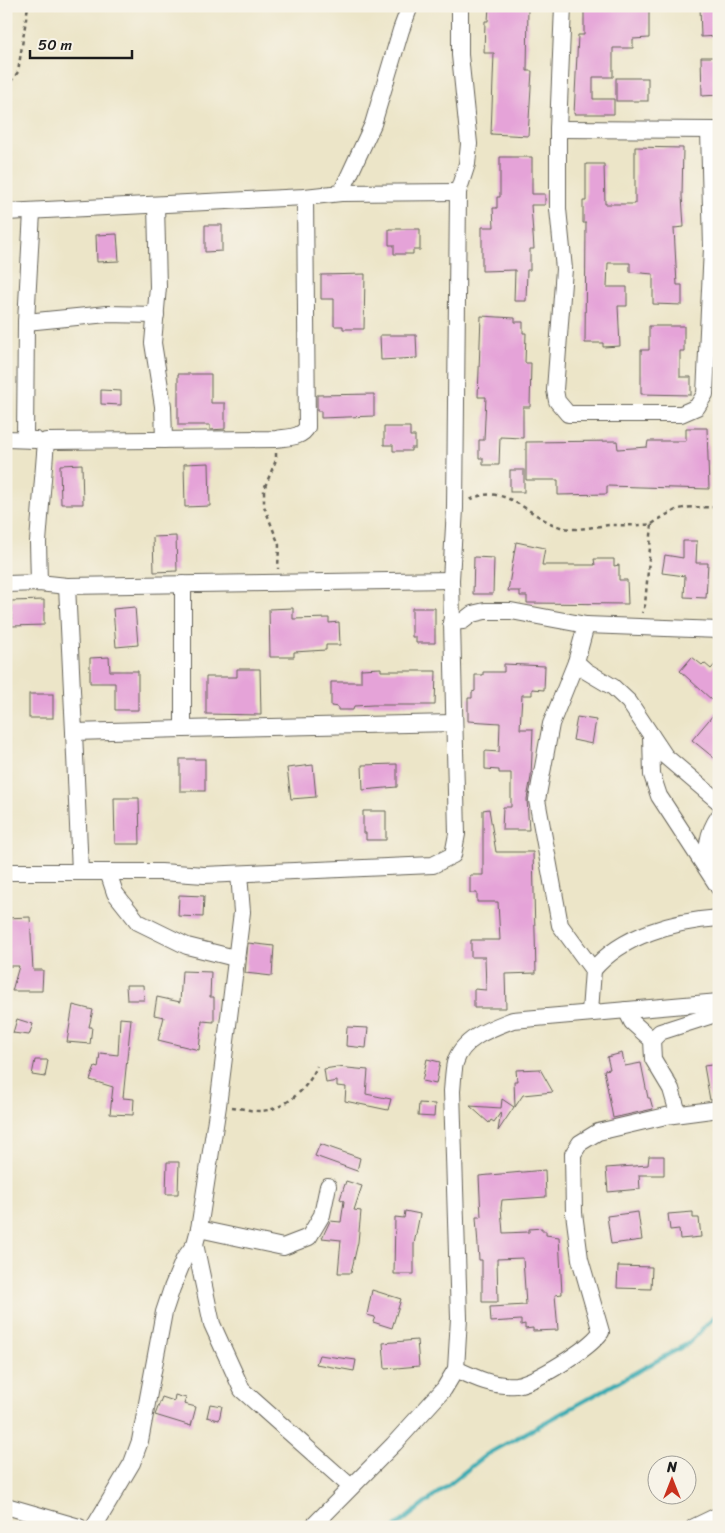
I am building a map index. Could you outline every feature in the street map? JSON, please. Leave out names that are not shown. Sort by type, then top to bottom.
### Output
[{"type":"street","points":[[341,193],[373,124],[410,6]]},
{"type":"street","points":[[6,872],[239,874],[432,864],[453,855],[457,834],[451,580],[455,508],[458,192],[467,164],[469,144],[460,55],[460,6]]},
{"type":"street","points":[[558,130],[714,130],[712,248],[705,394],[697,407],[681,414],[568,414],[557,401],[556,390],[564,269],[558,209],[558,130],[563,6]]},
{"type":"street","points":[[6,212],[304,197],[341,193],[458,192]]},
{"type":"street","points":[[6,439],[46,441],[276,439],[300,435],[307,427],[304,197]]},
{"type":"street","points":[[156,205],[158,287],[153,343],[163,406],[164,440]]},
{"type":"street","points":[[25,439],[26,322],[32,212]]},
{"type":"street","points":[[26,322],[107,314],[156,315]]},
{"type":"street","points":[[39,583],[38,542],[46,441]]},
{"type":"street","points":[[6,584],[39,583],[67,586],[451,580]]},
{"type":"street","points":[[183,584],[183,729]]},
{"type":"street","points":[[67,586],[80,872]]},
{"type":"street","points":[[451,622],[463,621],[472,614],[485,611],[511,610],[586,625],[719,630]]},
{"type":"street","points":[[586,625],[576,662],[551,724],[537,800],[560,925],[593,970]]},
{"type":"street","points":[[576,662],[586,671],[613,686],[629,702],[665,756],[719,802]]},
{"type":"street","points":[[74,732],[453,723]]},
{"type":"street","points":[[651,734],[652,775],[659,796],[719,888]]},
{"type":"street","points":[[710,872],[706,847],[710,832],[719,816]]},
{"type":"street","points":[[108,872],[115,893],[138,922],[188,946],[235,958]]},
{"type":"street","points":[[239,874],[242,912],[218,1106],[197,1236],[212,1324],[242,1390],[351,1487]]},
{"type":"street","points":[[590,1012],[593,970],[602,959],[643,936],[688,920],[719,918]]},
{"type":"street","points":[[312,1527],[444,1389],[456,1370],[459,1318],[452,1091],[455,1062],[466,1045],[485,1030],[513,1020],[719,1002]]},
{"type":"street","points":[[626,1010],[632,1022],[652,1040],[653,1059],[671,1089],[678,1113]]},
{"type":"street","points":[[652,1040],[660,1032],[719,1013]]},
{"type":"street","points":[[456,1370],[487,1383],[516,1385],[558,1366],[594,1341],[601,1332],[580,1259],[574,1213],[573,1154],[580,1143],[598,1132],[678,1113],[719,1109]]},
{"type":"street","points":[[197,1236],[283,1247],[309,1237],[322,1214],[328,1186]]},
{"type":"street","points":[[94,1527],[132,1462],[140,1441],[164,1312],[184,1259],[197,1236]]},
{"type":"street","points":[[6,1506],[79,1527]]},
{"type":"street","points":[[694,1527],[719,1515]]},
{"type":"path","points":[[6,88],[18,72],[28,6]]},
{"type":"path","points":[[276,439],[276,460],[264,490],[264,506],[278,545],[277,584]]},
{"type":"path","points":[[455,508],[486,493],[494,493],[517,503],[547,521],[565,528],[652,524],[672,510],[695,505],[719,507]]},
{"type":"path","points":[[638,626],[645,605],[652,524]]},
{"type":"path","points":[[218,1106],[259,1111],[284,1105],[312,1078],[317,1066]]},
{"type":"building","points":[[489,6],[528,6],[527,71],[532,71],[528,136],[491,134],[494,53],[484,53],[485,21],[488,21]]},
{"type":"building","points":[[584,6],[649,6],[649,38],[633,39],[633,48],[613,48],[613,77],[593,77],[593,99],[614,99],[614,114],[574,114],[578,35],[584,35]]},
{"type":"building","points":[[700,6],[719,6],[719,36],[701,37]]},
{"type":"building","points":[[701,57],[719,57],[719,95],[702,96]]},
{"type":"building","points":[[616,78],[648,78],[648,101],[616,101]]},
{"type":"building","points":[[635,147],[683,148],[682,196],[684,227],[674,228],[677,285],[682,285],[682,305],[653,304],[653,274],[630,272],[630,263],[608,263],[607,287],[627,287],[627,306],[618,306],[620,346],[603,347],[603,343],[585,343],[586,223],[583,223],[583,201],[586,201],[586,164],[604,164],[605,204],[635,204]]},
{"type":"building","points":[[500,157],[532,157],[532,194],[545,194],[545,205],[531,205],[534,249],[530,249],[530,270],[527,270],[526,301],[514,301],[515,270],[482,271],[482,227],[494,227],[493,208],[497,208],[497,197],[500,197]]},
{"type":"building","points":[[205,225],[222,225],[222,251],[205,252]]},
{"type":"building","points":[[389,229],[420,229],[420,250],[413,250],[413,254],[394,254],[394,245],[389,245]]},
{"type":"building","points":[[117,234],[119,261],[97,262],[96,235]]},
{"type":"building","points":[[365,274],[364,329],[343,329],[343,326],[334,326],[334,299],[321,299],[321,275]]},
{"type":"building","points":[[481,316],[515,318],[515,322],[523,322],[523,333],[526,333],[525,363],[531,363],[530,407],[523,407],[523,438],[500,437],[499,465],[483,465],[483,458],[479,458],[479,440],[484,440],[486,397],[478,397]]},
{"type":"building","points":[[649,326],[684,326],[684,351],[680,351],[680,377],[691,377],[691,395],[641,394],[641,350],[649,350]]},
{"type":"building","points":[[380,335],[416,335],[417,358],[381,360]]},
{"type":"building","points":[[178,374],[211,374],[211,403],[225,403],[225,429],[210,430],[210,425],[178,425]]},
{"type":"building","points":[[101,390],[121,391],[121,405],[101,404]]},
{"type":"building","points":[[374,394],[374,416],[321,418],[321,411],[317,411],[317,395]]},
{"type":"building","points":[[384,427],[410,427],[410,436],[415,436],[415,448],[411,448],[411,451],[393,451],[393,445],[384,445]]},
{"type":"building","points":[[686,428],[707,428],[709,489],[607,486],[607,494],[558,495],[558,480],[526,480],[526,442],[617,441],[618,449],[647,447],[648,441],[686,441]]},
{"type":"building","points":[[209,463],[210,506],[185,507],[184,464]]},
{"type":"building","points":[[82,464],[83,504],[61,504],[60,465]]},
{"type":"building","points":[[510,470],[524,470],[524,492],[510,492]]},
{"type":"building","points":[[176,536],[177,571],[154,572],[153,537]]},
{"type":"building","points":[[683,541],[697,541],[696,563],[708,563],[706,598],[684,597],[685,576],[662,573],[665,555],[683,558]]},
{"type":"building","points":[[516,542],[545,548],[542,565],[595,565],[594,559],[614,559],[614,566],[619,565],[619,580],[627,580],[628,604],[527,603],[527,596],[520,596],[520,591],[508,591]]},
{"type":"building","points":[[474,557],[494,558],[493,594],[473,594]]},
{"type":"building","points":[[44,600],[44,625],[12,626],[11,601]]},
{"type":"building","points":[[135,607],[138,645],[116,647],[113,609]]},
{"type":"building","points":[[293,608],[293,619],[329,618],[329,623],[339,622],[340,645],[326,645],[326,650],[294,652],[294,657],[270,657],[269,609]]},
{"type":"building","points":[[412,608],[435,608],[435,643],[416,643],[416,637],[412,637]]},
{"type":"building","points":[[109,657],[110,671],[138,671],[138,710],[115,710],[115,683],[90,683],[90,658]]},
{"type":"building","points":[[692,657],[711,669],[719,660],[719,693],[712,700],[680,671]]},
{"type":"building","points":[[504,664],[545,666],[544,690],[532,689],[532,695],[522,695],[520,729],[533,729],[531,777],[527,799],[529,830],[502,830],[503,807],[511,807],[511,773],[499,773],[499,770],[485,769],[485,751],[499,752],[500,723],[468,721],[468,698],[472,698],[472,692],[475,691],[475,675],[483,675],[483,672],[504,672]]},
{"type":"building","points":[[381,668],[381,671],[436,671],[435,705],[354,706],[353,710],[338,710],[338,707],[331,706],[331,682],[361,682],[361,669]]},
{"type":"building","points":[[237,669],[260,669],[261,715],[206,714],[206,677],[237,677]]},
{"type":"building","points":[[29,694],[53,694],[53,718],[29,718]]},
{"type":"building","points":[[719,708],[719,762],[692,740]]},
{"type":"building","points":[[577,717],[596,720],[592,744],[573,740]]},
{"type":"building","points":[[180,759],[205,759],[205,791],[180,791]]},
{"type":"building","points":[[397,764],[397,787],[363,790],[362,765]]},
{"type":"building","points":[[313,765],[316,797],[291,799],[287,768]]},
{"type":"building","points":[[114,798],[139,798],[140,844],[115,844]]},
{"type":"building","points":[[489,809],[496,852],[533,852],[536,973],[505,974],[506,1008],[474,1008],[474,989],[486,990],[485,957],[471,957],[471,940],[500,940],[498,902],[477,902],[477,893],[470,893],[470,875],[483,875],[483,810]]},
{"type":"building","points":[[363,811],[386,811],[386,840],[366,840],[366,833],[363,833]]},
{"type":"building","points":[[179,895],[204,896],[203,917],[178,916]]},
{"type":"building","points":[[30,917],[33,970],[43,970],[42,991],[12,991],[19,966],[6,966],[6,918]]},
{"type":"building","points":[[248,943],[274,946],[272,976],[245,973]]},
{"type":"building","points":[[182,971],[211,972],[210,997],[214,997],[214,1022],[202,1021],[199,1050],[158,1040],[164,1017],[154,1015],[157,997],[180,1002]]},
{"type":"building","points":[[126,985],[143,985],[144,1000],[127,1000]]},
{"type":"building","points":[[73,1005],[93,1010],[89,1027],[92,1027],[90,1044],[67,1042]]},
{"type":"building","points":[[120,1018],[131,1019],[123,1098],[134,1099],[133,1115],[110,1114],[113,1087],[90,1080],[95,1067],[98,1068],[100,1053],[118,1055]]},
{"type":"building","points":[[17,1019],[33,1024],[29,1035],[13,1033]]},
{"type":"building","points":[[347,1027],[368,1028],[366,1048],[346,1046]]},
{"type":"building","points":[[622,1053],[625,1066],[641,1063],[648,1098],[650,1098],[653,1109],[613,1118],[604,1070],[610,1069],[607,1057]]},
{"type":"building","points":[[427,1059],[440,1062],[436,1084],[422,1081]]},
{"type":"building","points":[[35,1060],[48,1060],[45,1077],[32,1075]]},
{"type":"building","points":[[719,1064],[719,1099],[710,1100],[704,1066]]},
{"type":"building","points":[[337,1067],[368,1070],[366,1094],[391,1099],[388,1110],[345,1101],[346,1087],[337,1086],[337,1081],[326,1083],[324,1069]]},
{"type":"building","points":[[540,1069],[553,1092],[523,1095],[515,1107],[514,1081],[517,1081],[516,1070]]},
{"type":"building","points":[[502,1099],[514,1107],[498,1131],[501,1112],[494,1122],[491,1120],[489,1123],[470,1106],[501,1108]]},
{"type":"building","points":[[419,1103],[435,1104],[434,1117],[418,1116]]},
{"type":"building","points":[[320,1144],[360,1158],[357,1171],[315,1156]]},
{"type":"building","points":[[649,1156],[664,1156],[664,1175],[639,1175],[640,1189],[608,1192],[606,1168],[648,1165]]},
{"type":"building","points":[[167,1162],[179,1162],[178,1194],[166,1194]]},
{"type":"building","points":[[545,1170],[546,1197],[502,1200],[501,1208],[503,1233],[529,1232],[529,1229],[542,1228],[542,1231],[546,1231],[546,1235],[559,1237],[562,1294],[555,1295],[558,1330],[533,1331],[533,1328],[525,1329],[525,1324],[521,1325],[521,1320],[491,1322],[490,1307],[526,1305],[523,1258],[497,1259],[498,1302],[482,1302],[482,1260],[479,1260],[476,1217],[481,1217],[479,1176]]},
{"type":"building","points":[[346,1181],[362,1186],[354,1210],[361,1211],[358,1242],[351,1273],[338,1273],[341,1240],[322,1238],[330,1221],[341,1222],[344,1201],[340,1199]]},
{"type":"building","points":[[405,1211],[420,1214],[414,1244],[414,1274],[394,1274],[395,1217],[404,1218]]},
{"type":"building","points":[[638,1212],[642,1240],[611,1244],[607,1216]]},
{"type":"building","points":[[693,1212],[693,1218],[699,1218],[701,1237],[680,1239],[679,1229],[670,1230],[668,1214]]},
{"type":"building","points":[[618,1266],[652,1267],[651,1289],[617,1288]]},
{"type":"building","points":[[372,1290],[401,1299],[392,1328],[373,1322],[375,1317],[367,1315]]},
{"type":"building","points":[[417,1340],[419,1366],[385,1369],[383,1343]]},
{"type":"building","points":[[319,1355],[356,1360],[354,1371],[316,1364]]},
{"type":"building","points":[[175,1395],[186,1398],[184,1404],[196,1407],[191,1426],[155,1415],[162,1397],[174,1401]]},
{"type":"building","points":[[210,1404],[222,1406],[219,1420],[207,1417]]},
{"type":"waterway","points":[[395,1527],[486,1455],[689,1343],[719,1312]]}]
